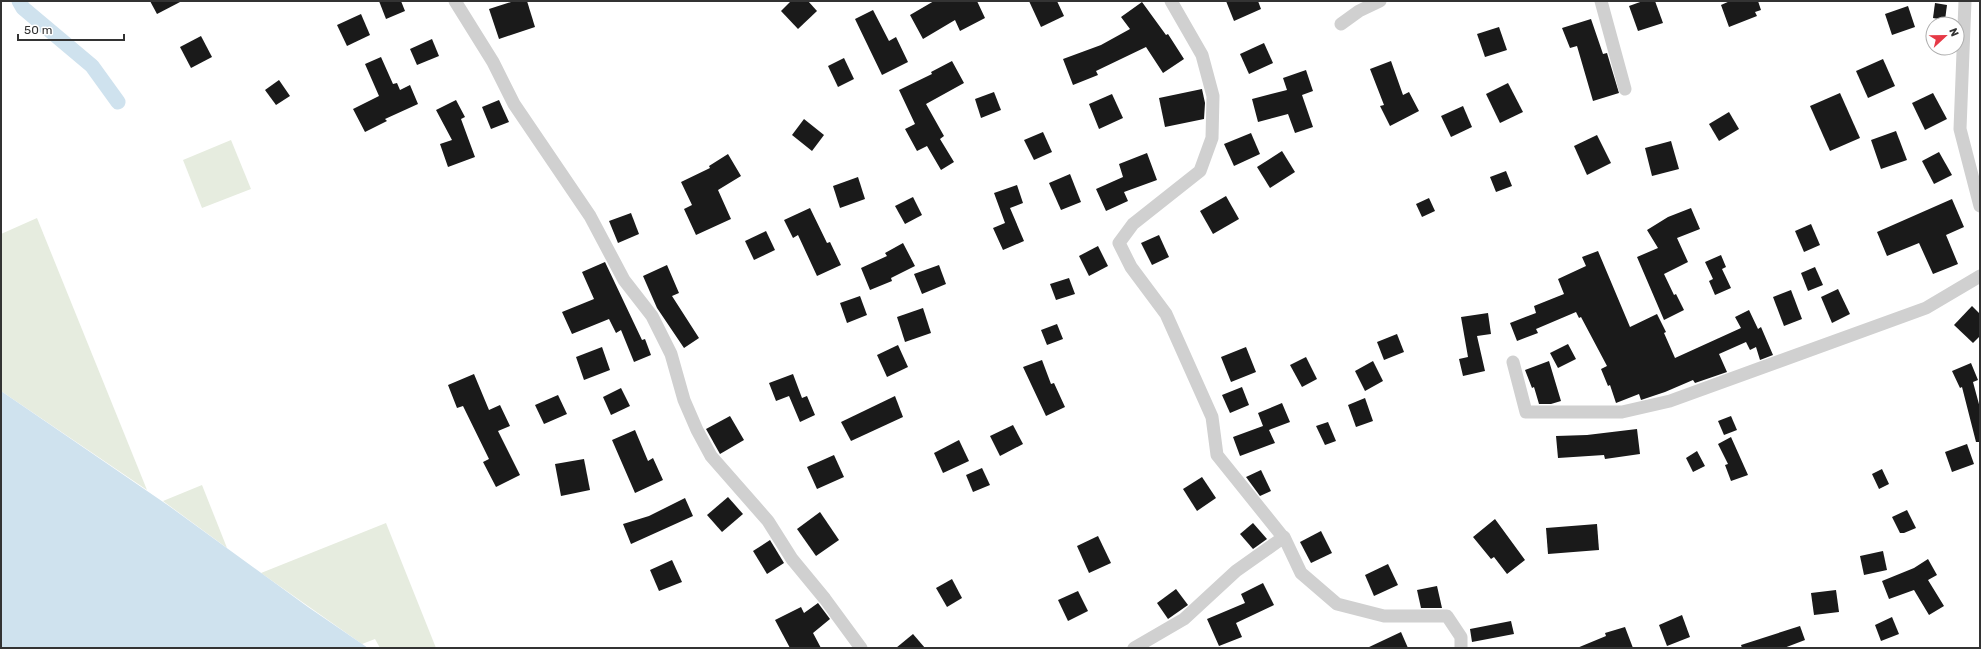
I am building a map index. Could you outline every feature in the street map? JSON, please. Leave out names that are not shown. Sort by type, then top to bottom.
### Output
[{"type":"street","points":[[455,1],[493,62],[514,104],[590,216],[624,280],[652,316],[671,354],[684,400],[697,430],[711,456],[768,521],[792,559],[861,648]]},
{"type":"street","points":[[1171,1],[1202,55],[1213,96],[1212,138],[1200,171],[1132,224],[1119,243],[1132,267],[1166,314],[1212,417],[1217,455],[1283,537],[1301,574],[1337,604],[1384,616],[1447,616],[1461,637],[1461,648]]},
{"type":"street","points":[[1341,24],[1359,11],[1380,1]]},
{"type":"street","points":[[1602,1],[1625,89]]},
{"type":"street","points":[[1965,1],[1960,129],[1980,206]]},
{"type":"street","points":[[1514,362],[1526,412],[1622,412],[1670,401],[1926,308],[1980,276]]},
{"type":"street","points":[[1134,648],[1184,619],[1236,571],[1283,537]]},
{"type":"shaded area","points":[[231,140],[251,189],[202,208],[183,160]]},
{"type":"shaded area","points":[[37,218],[147,490],[1,391],[1,234]]},
{"type":"shaded area","points":[[202,485],[227,548],[163,501]]},
{"type":"shaded area","points":[[386,523],[436,648],[380,648],[375,639],[362,644],[261,573]]},
{"type":"water","points":[[1,391],[169,506],[308,607],[368,648],[1,648]]},
{"type":"building","points":[[150,1],[182,1],[157,14]]},
{"type":"building","points":[[379,1],[401,1],[405,11],[386,19]]},
{"type":"building","points":[[514,1],[527,1],[535,27],[499,39],[489,9]]},
{"type":"building","points":[[791,1],[808,1],[817,11],[798,29],[781,11]]},
{"type":"building","points":[[934,1],[977,1],[985,18],[960,31],[955,20],[923,39],[910,15]]},
{"type":"building","points":[[1029,1],[1057,1],[1064,16],[1041,27]]},
{"type":"building","points":[[1226,1],[1258,1],[1261,9],[1234,21]]},
{"type":"building","points":[[1643,1],[1655,1],[1663,23],[1638,31],[1629,6]]},
{"type":"building","points":[[1730,1],[1758,1],[1761,10],[1755,12],[1757,16],[1729,27],[1721,5]]},
{"type":"building","points":[[1142,2],[1166,35],[1168,34],[1184,59],[1163,73],[1146,47],[1096,71],[1098,75],[1073,85],[1063,59],[1101,45],[1130,29],[1121,17]]},
{"type":"building","points":[[1935,3],[1947,5],[1946,16],[1933,16]]},
{"type":"building","points":[[1908,6],[1915,27],[1892,35],[1885,14]]},
{"type":"building","points":[[873,10],[889,41],[896,37],[908,62],[882,75],[855,19]]},
{"type":"building","points":[[361,14],[370,35],[347,46],[337,25]]},
{"type":"building","points":[[1591,19],[1603,54],[1607,53],[1619,93],[1593,101],[1577,46],[1570,48],[1562,28]]},
{"type":"building","points":[[1499,27],[1507,50],[1485,57],[1477,34]]},
{"type":"building","points":[[201,36],[212,57],[191,68],[180,47]]},
{"type":"building","points":[[432,39],[439,56],[417,65],[410,49]]},
{"type":"building","points":[[1264,43],[1273,63],[1249,74],[1240,54]]},
{"type":"building","points":[[381,57],[393,84],[397,83],[400,90],[410,85],[418,104],[385,119],[387,121],[365,132],[353,109],[379,96],[365,64]]},
{"type":"building","points":[[844,58],[854,79],[838,87],[828,66]]},
{"type":"building","points":[[1883,59],[1895,86],[1868,98],[1856,71]]},
{"type":"building","points":[[952,61],[964,83],[926,104],[944,136],[940,139],[954,162],[941,170],[927,146],[917,151],[905,129],[915,124],[899,90],[932,74],[931,72]]},
{"type":"building","points":[[1391,61],[1403,95],[1409,92],[1419,111],[1390,126],[1380,106],[1384,105],[1370,69]]},
{"type":"building","points":[[1306,70],[1313,91],[1302,95],[1313,127],[1295,133],[1288,114],[1258,122],[1252,99],[1287,90],[1283,78]]},
{"type":"building","points":[[279,80],[290,96],[276,105],[265,90]]},
{"type":"building","points":[[1508,83],[1523,112],[1500,123],[1486,94]]},
{"type":"building","points":[[1202,89],[1205,103],[1204,119],[1165,127],[1159,98]]},
{"type":"building","points":[[994,92],[1001,110],[981,118],[975,99]]},
{"type":"building","points":[[1840,93],[1860,138],[1830,151],[1810,106]]},
{"type":"building","points":[[1933,93],[1947,119],[1925,130],[1912,103]]},
{"type":"building","points":[[1112,94],[1123,118],[1099,129],[1089,104]]},
{"type":"building","points":[[456,100],[465,117],[461,119],[475,157],[448,167],[440,144],[452,140],[436,110]]},
{"type":"building","points":[[499,100],[509,122],[491,129],[482,107]]},
{"type":"building","points":[[1463,106],[1472,127],[1451,137],[1441,116]]},
{"type":"building","points":[[1729,112],[1739,129],[1719,141],[1709,124]]},
{"type":"building","points":[[804,119],[824,135],[812,151],[792,135]]},
{"type":"building","points":[[1896,131],[1907,160],[1881,169],[1871,140]]},
{"type":"building","points":[[1043,132],[1052,152],[1034,160],[1024,140]]},
{"type":"building","points":[[1251,133],[1260,154],[1234,166],[1224,144]]},
{"type":"building","points":[[1597,135],[1611,163],[1587,175],[1574,146]]},
{"type":"building","points":[[1671,141],[1679,169],[1652,176],[1645,148]]},
{"type":"building","points":[[1282,151],[1295,172],[1270,188],[1257,167]]},
{"type":"building","points":[[1939,152],[1952,175],[1934,184],[1922,161]]},
{"type":"building","points":[[1147,153],[1157,180],[1124,192],[1128,201],[1106,211],[1096,189],[1123,177],[1119,164]]},
{"type":"building","points":[[728,154],[741,176],[718,190],[731,219],[696,235],[684,209],[692,205],[681,182],[710,168],[709,166]]},
{"type":"building","points":[[1506,171],[1512,186],[1496,192],[1490,177]]},
{"type":"building","points":[[1070,174],[1081,202],[1061,210],[1049,183]]},
{"type":"building","points":[[858,177],[865,199],[840,208],[833,186]]},
{"type":"building","points":[[1017,185],[1023,203],[1010,208],[1024,241],[1003,250],[993,228],[1005,223],[994,193]]},
{"type":"building","points":[[1226,196],[1239,219],[1213,234],[1200,211]]},
{"type":"building","points":[[913,197],[922,215],[905,224],[895,206]]},
{"type":"building","points":[[1429,198],[1435,211],[1422,217],[1416,204]]},
{"type":"building","points":[[1952,199],[1964,227],[1946,235],[1958,264],[1933,274],[1919,243],[1887,256],[1877,232]]},
{"type":"building","points":[[810,208],[827,243],[830,242],[841,265],[817,276],[798,235],[793,238],[784,220]]},
{"type":"building","points":[[1691,208],[1700,229],[1677,238],[1688,262],[1664,274],[1674,295],[1676,294],[1684,310],[1664,320],[1637,257],[1658,248],[1647,230],[1668,217]]},
{"type":"building","points":[[631,213],[639,234],[618,243],[609,221]]},
{"type":"building","points":[[1811,224],[1820,245],[1804,252],[1795,231]]},
{"type":"building","points":[[766,231],[775,250],[754,260],[745,241]]},
{"type":"building","points":[[1159,235],[1169,257],[1152,265],[1141,243]]},
{"type":"building","points":[[903,243],[915,266],[891,278],[892,281],[870,290],[861,268],[887,256],[885,253]]},
{"type":"building","points":[[1098,246],[1108,266],[1089,276],[1079,256]]},
{"type":"building","points":[[1598,251],[1630,327],[1657,314],[1666,332],[1664,333],[1675,358],[1741,328],[1735,317],[1749,310],[1758,329],[1761,327],[1773,355],[1760,360],[1756,347],[1750,350],[1746,342],[1719,354],[1727,372],[1695,383],[1693,380],[1641,400],[1639,394],[1616,403],[1610,385],[1608,386],[1601,369],[1607,366],[1581,317],[1579,318],[1576,312],[1536,329],[1538,333],[1517,341],[1510,323],[1536,313],[1534,306],[1564,294],[1558,279],[1586,266],[1582,257]]},
{"type":"building","points":[[1721,255],[1726,267],[1722,269],[1731,288],[1715,295],[1709,281],[1713,279],[1705,262]]},
{"type":"building","points":[[605,262],[642,340],[645,339],[651,355],[634,362],[621,330],[616,333],[609,319],[572,334],[562,312],[594,299],[582,272]]},
{"type":"building","points":[[667,265],[679,293],[672,296],[699,338],[684,348],[657,308],[643,276]]},
{"type":"building","points":[[939,265],[946,284],[922,294],[914,274]]},
{"type":"building","points":[[1815,267],[1823,285],[1808,291],[1801,273]]},
{"type":"building","points":[[1069,278],[1075,294],[1056,300],[1050,284]]},
{"type":"building","points":[[1838,289],[1850,314],[1832,323],[1821,297]]},
{"type":"building","points":[[1791,290],[1802,319],[1784,326],[1773,297]]},
{"type":"building","points":[[860,296],[867,315],[847,323],[840,303]]},
{"type":"building","points":[[1972,306],[1980,314],[1980,336],[1973,343],[1954,325]]},
{"type":"building","points":[[923,308],[931,333],[905,342],[897,317]]},
{"type":"building","points":[[1488,313],[1491,334],[1477,336],[1485,371],[1463,376],[1459,359],[1468,357],[1461,317]]},
{"type":"building","points":[[1057,324],[1063,339],[1047,345],[1041,330]]},
{"type":"building","points":[[1397,334],[1404,352],[1384,360],[1377,342]]},
{"type":"building","points":[[1568,344],[1576,359],[1558,368],[1550,353]]},
{"type":"building","points":[[898,345],[908,367],[887,377],[877,355]]},
{"type":"building","points":[[602,347],[610,370],[584,380],[576,357]]},
{"type":"building","points":[[1246,347],[1256,372],[1231,382],[1221,357]]},
{"type":"building","points":[[1306,357],[1317,379],[1302,387],[1290,365]]},
{"type":"building","points":[[1042,360],[1051,384],[1054,383],[1065,407],[1046,416],[1023,367]]},
{"type":"building","points":[[1373,361],[1383,381],[1365,391],[1355,371]]},
{"type":"building","points":[[1549,361],[1561,401],[1551,404],[1539,404],[1534,387],[1532,388],[1525,370]]},
{"type":"building","points":[[1971,363],[1978,380],[1973,382],[1980,408],[1980,442],[1976,442],[1962,387],[1960,388],[1952,371]]},
{"type":"building","points":[[474,374],[489,410],[500,405],[510,426],[498,431],[520,475],[496,487],[483,462],[489,459],[463,406],[457,408],[448,385]]},
{"type":"building","points":[[793,374],[802,398],[807,396],[815,415],[800,422],[789,396],[776,401],[769,383]]},
{"type":"building","points":[[1242,387],[1249,405],[1230,413],[1222,395]]},
{"type":"building","points":[[621,388],[630,406],[611,415],[603,397]]},
{"type":"building","points":[[558,395],[567,414],[544,424],[535,405]]},
{"type":"building","points":[[895,396],[903,417],[851,441],[841,422]]},
{"type":"building","points":[[1365,398],[1373,421],[1356,427],[1348,405]]},
{"type":"building","points":[[1282,403],[1290,422],[1269,430],[1275,443],[1240,456],[1233,437],[1263,426],[1258,413]]},
{"type":"building","points":[[730,416],[744,440],[720,454],[706,429]]},
{"type":"building","points":[[1731,416],[1737,430],[1724,435],[1718,421]]},
{"type":"building","points":[[1328,422],[1336,441],[1325,445],[1316,426]]},
{"type":"building","points":[[1013,425],[1023,444],[1000,456],[990,436]]},
{"type":"building","points":[[1637,429],[1640,454],[1605,459],[1604,455],[1558,458],[1556,436],[1587,435]]},
{"type":"building","points":[[635,430],[648,461],[653,458],[663,480],[635,493],[612,440]]},
{"type":"building","points":[[1731,437],[1748,475],[1731,481],[1725,465],[1728,464],[1718,444]]},
{"type":"building","points":[[959,440],[969,461],[943,473],[934,453]]},
{"type":"building","points":[[1967,444],[1974,464],[1952,472],[1945,452]]},
{"type":"building","points":[[1697,451],[1705,466],[1693,472],[1686,458]]},
{"type":"building","points":[[834,455],[844,477],[817,489],[807,467]]},
{"type":"building","points":[[584,459],[590,490],[561,496],[555,464]]},
{"type":"building","points":[[982,468],[990,485],[973,492],[966,475]]},
{"type":"building","points":[[1882,469],[1889,484],[1879,489],[1872,474]]},
{"type":"building","points":[[1261,470],[1271,491],[1260,496],[1246,477]]},
{"type":"building","points":[[1202,477],[1216,498],[1197,511],[1183,489]]},
{"type":"building","points":[[728,497],[743,514],[722,532],[707,515]]},
{"type":"building","points":[[685,498],[693,516],[631,544],[623,524],[649,516]]},
{"type":"building","points":[[1907,510],[1916,528],[1900,533],[1892,517]]},
{"type":"building","points":[[820,512],[839,540],[816,556],[797,529]]},
{"type":"building","points":[[1495,519],[1525,560],[1507,574],[1494,557],[1491,559],[1473,537]]},
{"type":"building","points":[[1253,523],[1267,539],[1253,549],[1240,534]]},
{"type":"building","points":[[1597,524],[1599,550],[1548,554],[1546,528]]},
{"type":"building","points":[[1321,531],[1332,553],[1311,563],[1300,542]]},
{"type":"building","points":[[1098,536],[1111,563],[1089,573],[1077,546]]},
{"type":"building","points":[[770,540],[784,563],[767,574],[753,551]]},
{"type":"building","points":[[1883,551],[1887,570],[1864,575],[1860,556]]},
{"type":"building","points":[[1928,559],[1937,575],[1928,580],[1944,606],[1929,615],[1914,590],[1889,599],[1882,581],[1914,568]]},
{"type":"building","points":[[672,560],[682,582],[659,591],[650,570]]},
{"type":"building","points":[[1388,564],[1398,585],[1374,596],[1365,575]]},
{"type":"building","points":[[952,579],[962,598],[947,607],[936,588]]},
{"type":"building","points":[[1263,583],[1274,605],[1236,623],[1242,637],[1219,646],[1207,619],[1245,603],[1241,594]]},
{"type":"building","points":[[1437,586],[1442,608],[1421,608],[1417,590]]},
{"type":"building","points":[[1176,589],[1188,605],[1168,619],[1157,603]]},
{"type":"building","points":[[1836,590],[1839,612],[1814,615],[1811,593]]},
{"type":"building","points":[[1078,591],[1088,611],[1068,621],[1058,600]]},
{"type":"building","points":[[818,603],[830,619],[813,633],[821,648],[790,648],[775,620],[801,607],[804,613]]},
{"type":"building","points":[[1682,615],[1690,637],[1667,646],[1659,625]]},
{"type":"building","points":[[1892,617],[1899,634],[1881,641],[1875,625]]},
{"type":"building","points":[[1511,621],[1514,634],[1472,642],[1470,629]]},
{"type":"building","points":[[1800,626],[1805,640],[1784,648],[1742,648],[1741,645]]},
{"type":"building","points":[[1625,627],[1633,648],[1577,648],[1606,636],[1605,633]]},
{"type":"building","points":[[1401,632],[1408,648],[1367,648]]},
{"type":"building","points":[[913,634],[925,648],[896,648]]},
{"type":"waterway","points":[[19,1],[23,8],[92,66],[118,102]]}]
